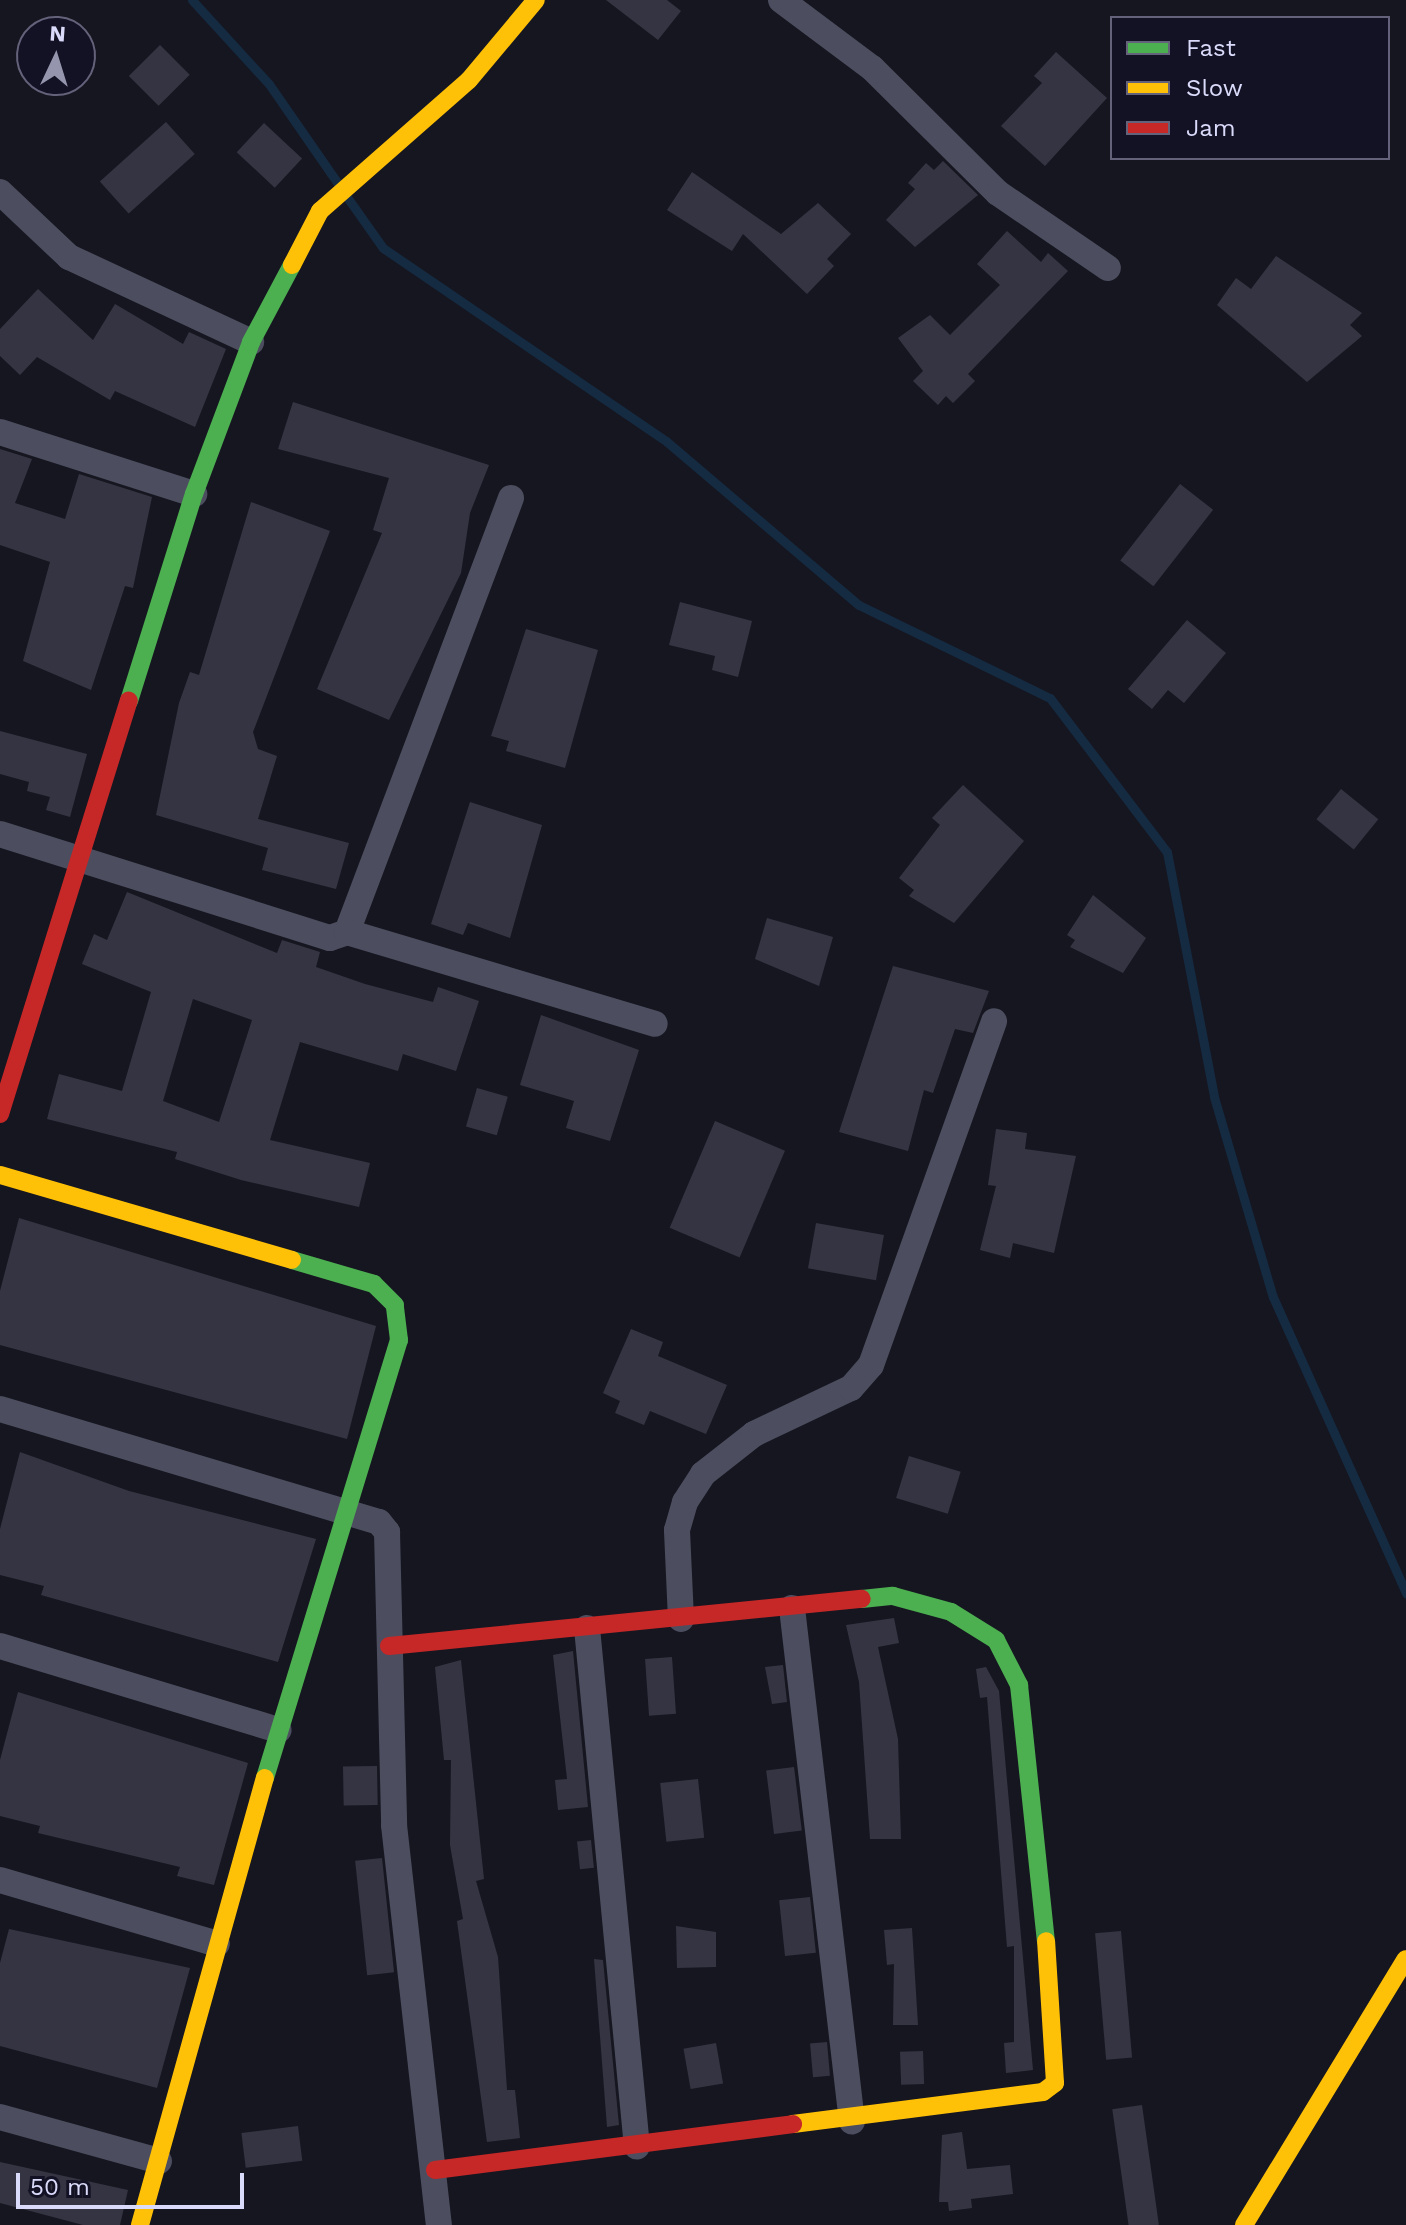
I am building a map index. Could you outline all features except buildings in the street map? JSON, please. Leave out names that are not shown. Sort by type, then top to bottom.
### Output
[{"type":"street","points":[[0,1114],[194,494],[251,342],[320,211],[469,80],[536,0]]},
{"type":"street","points":[[781,0],[872,68],[998,193],[1108,268]]},
{"type":"street","points":[[0,192],[69,257],[251,342]]},
{"type":"street","points":[[0,432],[194,494]]},
{"type":"street","points":[[347,932],[511,498]]},
{"type":"street","points":[[0,834],[330,938],[347,932],[655,1024]]},
{"type":"street","points":[[681,1619],[677,1530],[685,1502],[703,1474],[754,1434],[851,1388],[871,1365],[994,1021]]},
{"type":"street","points":[[0,1175],[374,1284],[395,1305],[399,1340],[348,1517],[279,1730],[140,2225]]},
{"type":"street","points":[[0,1409],[348,1517],[379,1522],[387,1532],[394,1825],[439,2225]]},
{"type":"street","points":[[389,1646],[893,1596],[951,1612],[996,1640],[1019,1685],[1055,2083],[1022,2097],[852,2122],[435,2170]]},
{"type":"street","points":[[792,1608],[852,2122]]},
{"type":"street","points":[[587,1628],[637,2147]]},
{"type":"street","points":[[0,1646],[279,1730]]},
{"type":"street","points":[[0,1880],[217,1944]]},
{"type":"street","points":[[1244,2225],[1406,1959]]},
{"type":"street","points":[[0,2117],[159,2161]]},
{"type":"waterway","points":[[192,0],[269,84],[339,185]]},
{"type":"waterway","points":[[347,197],[383,248],[666,441],[859,605],[1050,698],[1167,852],[1214,1097],[1273,1297],[1406,1593]]},
{"type":"traffic: fast","points":[[129,701],[194,494],[251,342],[292,265]]},
{"type":"traffic: fast","points":[[265,1778],[399,1340],[395,1305],[374,1284],[292,1260]]},
{"type":"traffic: fast","points":[[862,1599],[893,1596],[951,1612],[996,1640],[1019,1685],[1046,1941]]},
{"type":"traffic: slow","points":[[292,265],[320,211],[469,80],[536,0]]},
{"type":"traffic: slow","points":[[0,1175],[292,1260]]},
{"type":"traffic: slow","points":[[140,2225],[265,1778]]},
{"type":"traffic: slow","points":[[793,2124],[1043,2092],[1055,2083],[1046,1941]]},
{"type":"traffic: slow","points":[[1244,2225],[1406,1959]]},
{"type":"traffic: jam","points":[[0,1114],[129,701]]},
{"type":"traffic: jam","points":[[389,1646],[862,1599]]},
{"type":"traffic: jam","points":[[435,2170],[793,2124]]}]
